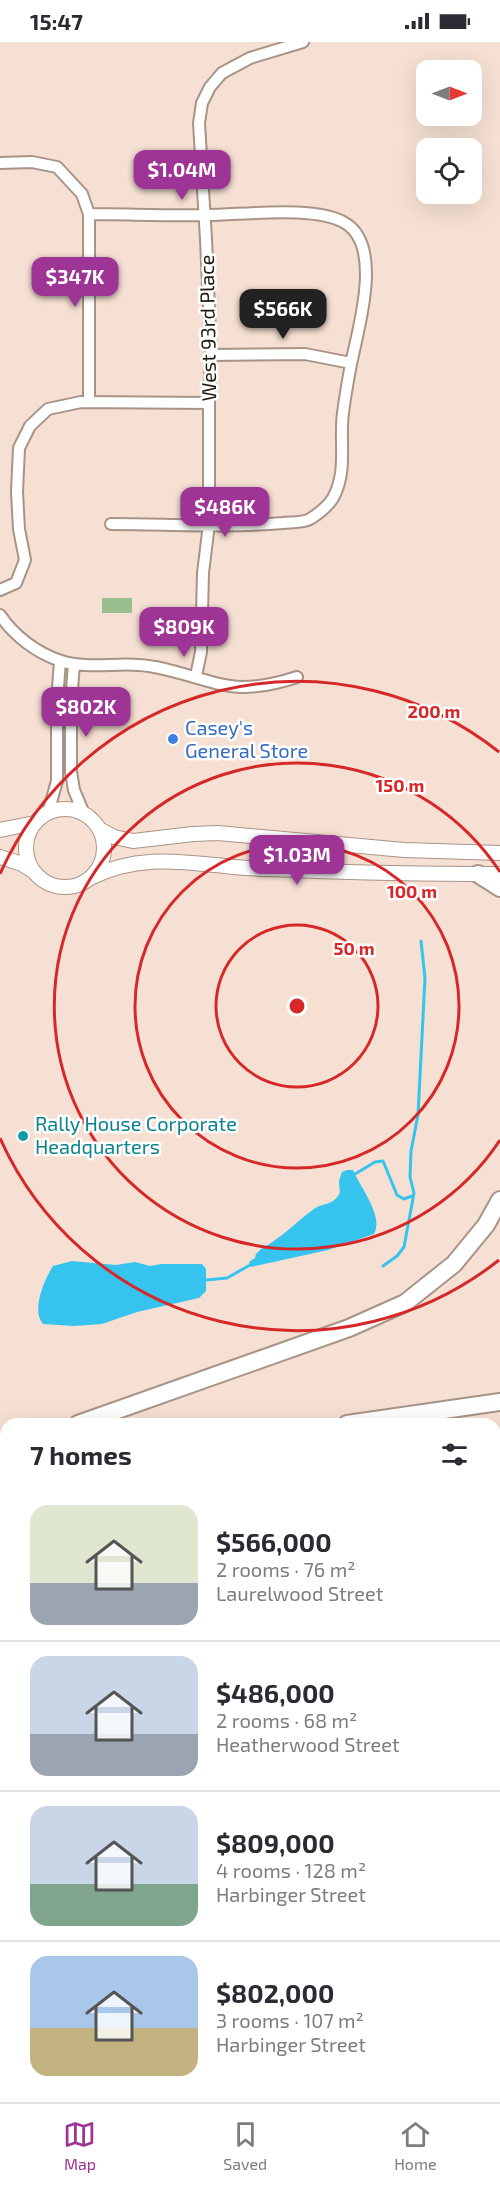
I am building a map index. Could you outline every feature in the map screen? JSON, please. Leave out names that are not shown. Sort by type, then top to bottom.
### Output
[{"type":"highway","points":[[478,874],[500,888]]},
{"type":"highway","points":[[95,1418],[349,1328],[405,1303],[435,1281],[460,1258],[486,1226],[500,1200]]},
{"type":"highway","points":[[389,1418],[500,1402]]},
{"type":"main road","points":[[33,872],[26,845],[30,830],[48,813],[64,809],[84,814],[99,829],[114,837],[133,841],[218,833],[404,850],[500,853]]},
{"type":"main road","points":[[0,830],[35,823]]},
{"type":"main road","points":[[90,878],[101,863],[103,854],[104,845],[99,829]]},
{"type":"main road","points":[[0,857],[22,864],[47,883],[65,887],[83,883],[111,868],[131,863],[164,861],[391,874],[500,874]]},
{"type":"street","name":"West 93rd Place","points":[[196,676],[201,652],[203,573],[209,524],[208,403],[211,355],[199,123],[202,103],[210,87],[222,73],[237,63],[303,42]]},
{"type":"street","points":[[0,163],[32,162],[57,167],[82,194],[89,214],[89,402]]},
{"type":"street","points":[[89,214],[309,213],[336,218],[349,224],[358,234],[363,245],[366,273],[361,326],[351,363],[342,415],[342,469],[333,498],[325,507],[307,521],[268,524],[111,524]]},
{"type":"street","points":[[211,355],[306,354],[351,363]]},
{"type":"street","points":[[0,590],[16,583],[25,560],[19,529],[17,492],[19,448],[30,426],[48,409],[89,402],[208,403]]},
{"type":"street","points":[[0,615],[6,625],[32,647],[60,661],[74,664],[139,664],[242,687],[262,686],[297,678]]},
{"type":"street","points":[[48,813],[57,781],[57,700],[60,661]]},
{"type":"street","points":[[74,664],[71,702],[71,772],[74,790],[84,814]]},
{"type":"green space","points":[[102,598],[132,598],[132,613],[102,613]]},
{"type":"water","points":[[353,1170],[374,1210],[376,1227],[374,1234],[328,1250],[251,1267],[249,1262],[261,1249],[314,1209],[335,1200],[340,1192],[339,1182],[342,1172]]},
{"type":"water","points":[[72,1261],[116,1265],[135,1262],[150,1266],[202,1264],[206,1269],[206,1291],[199,1298],[137,1312],[102,1324],[74,1326],[43,1324],[38,1311],[40,1295],[46,1279],[53,1266]]},
{"type":"waterway","points":[[383,1266],[397,1256],[404,1247],[414,1193],[410,1177],[411,1151],[418,1115],[425,978],[421,941]]},
{"type":"waterway","points":[[355,1174],[375,1162],[383,1161],[397,1195],[404,1199],[412,1196]]},
{"type":"waterway","points":[[206,1280],[227,1278],[250,1265]]},
{"type":"place","name":"Casey's General Store","points":[[173,739]]},
{"type":"place","name":"Rally House Corporate Headquarters","points":[[23,1136]]}]
